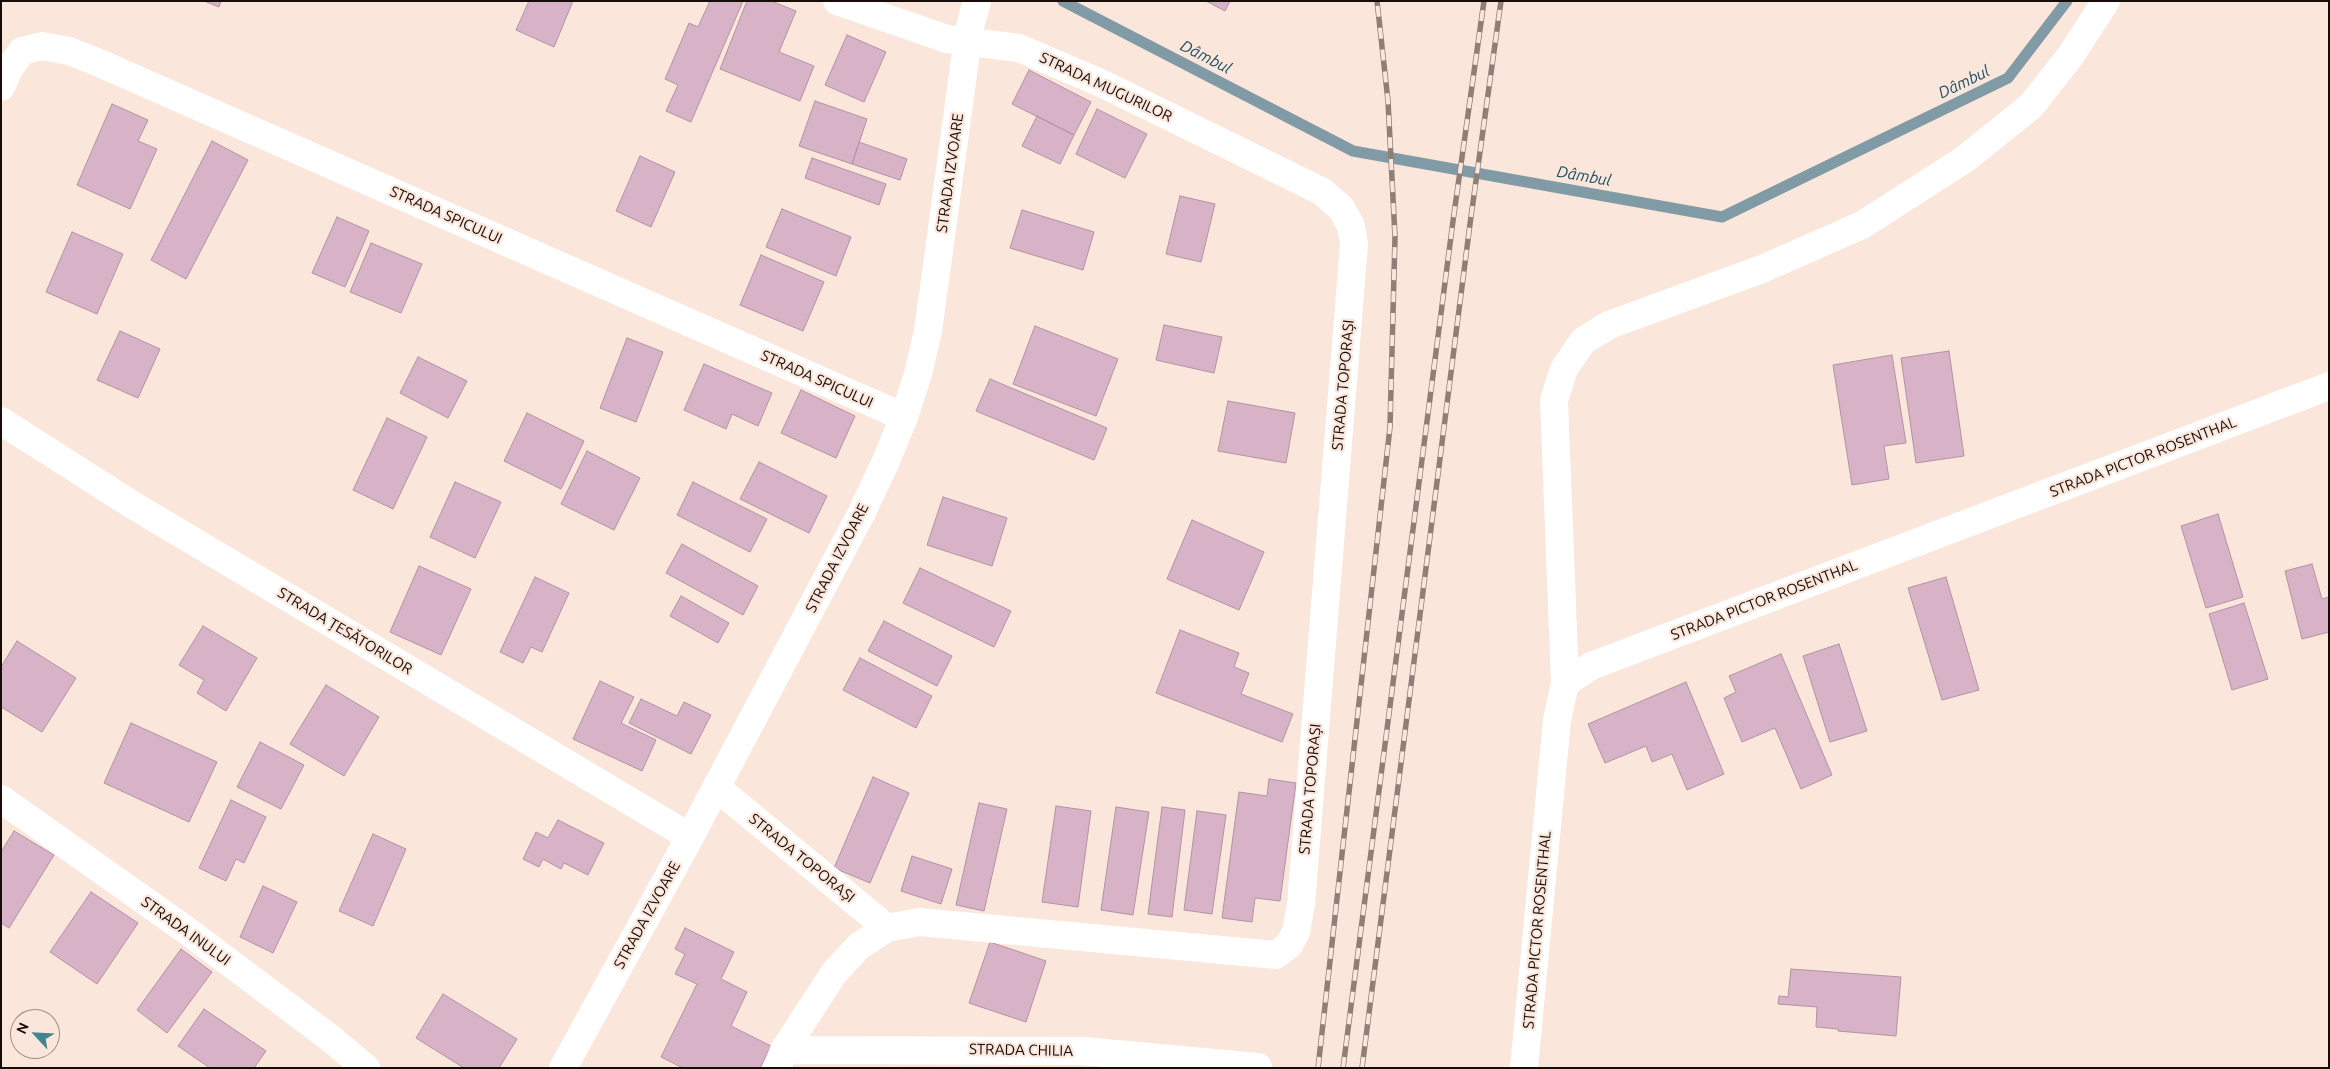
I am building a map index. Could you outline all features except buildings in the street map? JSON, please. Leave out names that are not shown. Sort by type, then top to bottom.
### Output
[{"type":"street","name":"STRADA MUGURILOR","points":[[837,1],[948,38],[968,36],[1019,48],[1103,84],[1321,191],[1341,208],[1351,226]]},
{"type":"street","name":"STRADA IZVOARE","points":[[563,1068],[690,837],[861,514],[904,417],[918,374],[928,331],[968,36],[976,1]]},
{"type":"street","points":[[1565,683],[1553,428],[1554,400],[1564,369],[1583,341],[1609,324],[1762,269],[1862,225],[1965,159],[2030,106],[2071,55],[2106,1]]},
{"type":"street","name":"STRADA SPICULUI","points":[[1,86],[9,69],[22,52],[42,46],[69,51],[904,417]]},
{"type":"street","name":"STRADA TOPORAȘI","points":[[780,1059],[834,973],[859,946],[887,928],[919,922],[1276,955],[1289,944],[1296,932],[1301,904],[1354,244],[1351,226]]},
{"type":"street","name":"STRADA PICTOR ROSENTHAL","points":[[1524,1068],[1557,720],[1565,683],[1591,666],[2329,386]]},
{"type":"street","name":"STRADA ȚESĂTORILOR","points":[[1,421],[131,504],[690,837]]},
{"type":"street","name":"STRADA TOPORAȘI","points":[[716,788],[887,928]]},
{"type":"street","name":"STRADA INULUI","points":[[1,799],[178,924],[330,1038],[366,1068]]},
{"type":"street","name":"STRADA CHILIA","points":[[780,1059],[1084,1051],[1258,1067]]},
{"type":"waterway","name":"Dâmbul","points":[[1063,1],[1353,151],[1722,217],[2008,78],[2067,1]]},
{"type":"railway","points":[[1318,1068],[1390,427],[1395,237],[1388,101],[1377,1]]},
{"type":"railway","points":[[1343,1068],[1453,221],[1484,1]]},
{"type":"railway","points":[[1362,1068],[1470,224],[1501,1]]}]
